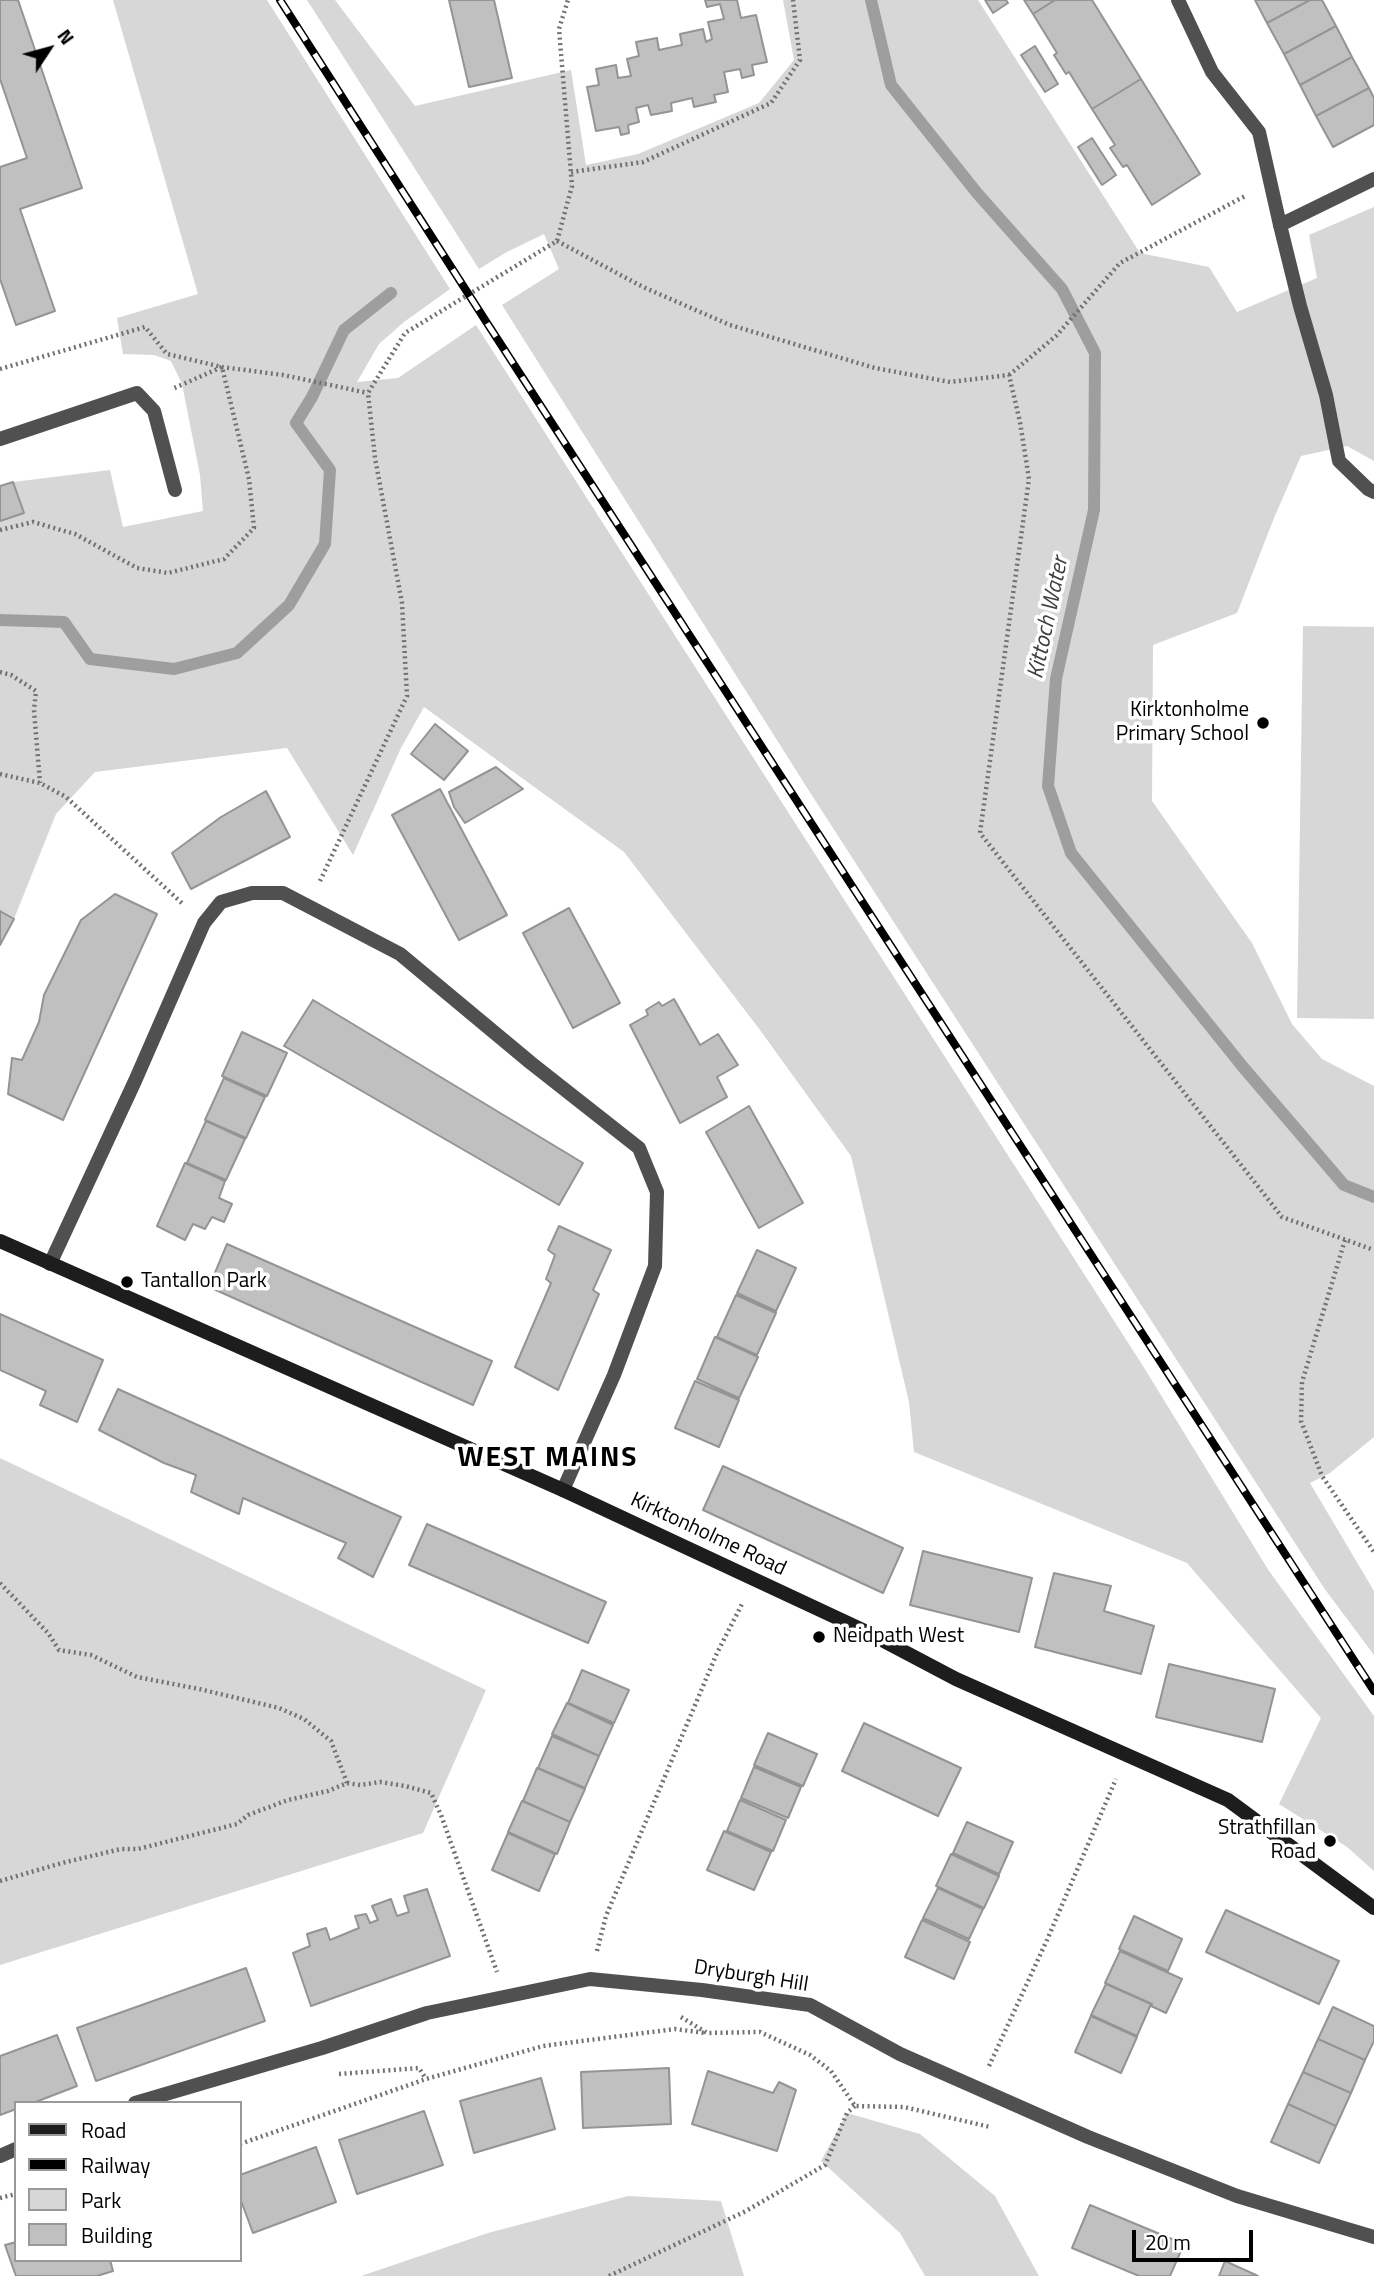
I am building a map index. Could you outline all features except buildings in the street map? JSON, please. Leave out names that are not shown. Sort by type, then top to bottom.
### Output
[{"type":"street","points":[[1178,0],[1212,72],[1259,132],[1300,306],[1326,395],[1339,461],[1374,492]]},
{"type":"street","points":[[1280,225],[1374,179]]},
{"type":"street","points":[[0,439],[137,393],[154,411],[175,490]]},
{"type":"street","points":[[50,1264],[135,1082],[204,923],[221,902],[253,892],[283,893],[400,954],[639,1148],[657,1192],[655,1266],[614,1375],[563,1490]]},
{"type":"street","name":"Kirktonholme Road","points":[[0,1241],[563,1490],[865,1631],[956,1679],[1228,1800],[1374,1908]]},
{"type":"street","name":"Dryburgh Hill","points":[[142,2101],[298,2056],[427,2013],[590,1979],[702,1990],[810,2005],[900,2054],[1088,2137],[1237,2196],[1374,2237]]},
{"type":"path","points":[[308,906],[407,696],[402,603],[375,458],[368,393],[405,333],[557,241],[572,186],[559,29],[568,0]]},
{"type":"path","points":[[571,172],[643,162],[771,103],[800,60],[793,0]]},
{"type":"path","points":[[557,241],[643,287],[730,325],[875,368],[950,382],[1009,374],[1056,336],[1120,263],[1270,183]]},
{"type":"path","points":[[0,369],[145,327],[167,354],[222,367],[283,375],[368,393]]},
{"type":"path","points":[[144,400],[222,367]]},
{"type":"path","points":[[1009,374],[1020,422],[1028,479],[980,833],[1282,1217],[1374,1250]]},
{"type":"path","points":[[0,672],[11,675],[36,691],[34,710],[40,783]]},
{"type":"path","points":[[0,774],[40,783],[66,797],[204,923]]},
{"type":"path","points":[[1345,1240],[1302,1382],[1301,1421],[1322,1476],[1374,1552]]},
{"type":"path","points":[[590,1979],[607,1916],[717,1653],[755,1581]]},
{"type":"path","points":[[0,1583],[48,1633],[58,1650],[91,1656],[136,1677],[279,1708],[304,1719],[331,1741],[347,1783]]},
{"type":"path","points":[[978,2089],[1128,1754]]},
{"type":"path","points":[[0,1881],[62,1863],[121,1849],[138,1849],[237,1824],[248,1815],[288,1800],[328,1791],[347,1783],[360,1785],[380,1782],[431,1793],[505,1996]]},
{"type":"path","points":[[677,2014],[706,2033]]},
{"type":"path","points":[[242,2143],[426,2079],[543,2046],[675,2029],[706,2033],[760,2032],[810,2054],[831,2071],[855,2106]]},
{"type":"path","points":[[298,2056],[313,2076],[418,2068],[426,2079]]},
{"type":"path","points":[[609,2276],[746,2211],[825,2165],[847,2113],[855,2106],[904,2107],[994,2128]]},
{"type":"green space","points":[[113,0],[267,0],[450,289],[379,344],[357,382],[398,378],[476,325],[1143,1366],[1269,1571],[1374,1716],[1374,1871],[1347,1847],[1279,1804],[1321,1718],[1187,1563],[914,1452],[909,1402],[851,1156],[760,1030],[624,852],[424,707],[401,748],[353,855],[287,748],[95,772],[56,814],[14,919],[0,911],[0,521],[24,513],[13,482],[110,470],[123,527],[203,511],[200,475],[182,384],[171,361],[154,355],[123,354],[117,318],[198,294]]},
{"type":"green space","points":[[307,0],[335,0],[415,106],[571,70],[586,165],[638,154],[759,103],[794,60],[783,0],[978,0],[1140,253],[1209,267],[1237,312],[1317,278],[1309,235],[1374,207],[1374,461],[1347,446],[1301,456],[1237,613],[1153,645],[1152,801],[1252,943],[1292,1024],[1322,1059],[1374,1086],[1374,1437],[1330,1473],[1310,1483],[1374,1591],[1374,1655],[1324,1588],[811,794],[502,305],[559,269],[544,234],[479,269]]},
{"type":"green space","points":[[1303,626],[1374,627],[1374,1019],[1297,1018]]},
{"type":"green space","points":[[0,1458],[486,1690],[423,1833],[0,1965]]},
{"type":"green space","points":[[847,2113],[920,2134],[995,2196],[1039,2276],[925,2276],[900,2233],[821,2161]]},
{"type":"green space","points":[[628,2196],[721,2201],[744,2276],[361,2276],[488,2233]]},
{"type":"waterway","name":"Kittoch Water","points":[[871,0],[891,85],[977,193],[1062,289],[1095,353],[1094,510],[1056,679],[1048,786],[1071,853],[1243,1067],[1344,1185],[1374,1197]]},
{"type":"waterway","points":[[0,620],[64,622],[90,659],[174,669],[237,653],[289,605],[325,544],[330,470],[296,423],[312,397],[344,330],[391,293]]},
{"type":"railway","points":[[280,0],[1374,1691]]},
{"type":"place","name":"Kirktonholme Primary School","points":[[1263,723]]},
{"type":"place","name":"Tantallon Park","points":[[127,1282]]},
{"type":"place","name":"Neidpath West","points":[[819,1637]]},
{"type":"place","name":"Strathfillan Road","points":[[1330,1841]]},
{"type":"district","name":"WEST MAINS","points":[[548,1459]]}]
